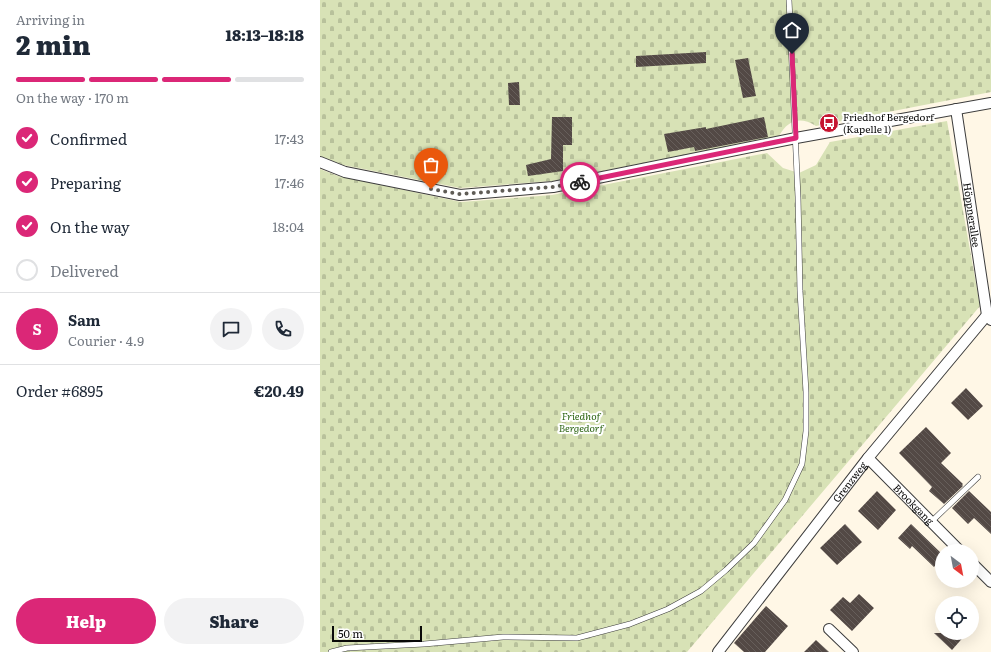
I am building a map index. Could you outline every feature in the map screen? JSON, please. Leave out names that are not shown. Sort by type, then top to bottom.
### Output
[{"type":"street","points":[[320,162],[344,172],[460,194],[553,187],[796,138],[991,103]]},
{"type":"street","name":"Höppnerallee","points":[[956,109],[989,318]]},
{"type":"street","name":"Grenzweg","points":[[718,652],[868,458],[989,318]]},
{"type":"street","name":"Brookgang","points":[[868,458],[953,544]]},
{"type":"street","points":[[979,570],[991,582]]},
{"type":"street","points":[[828,629],[853,652]]},
{"type":"lane","points":[[331,652],[347,648],[424,644],[503,636],[578,638],[630,624],[668,609],[701,591],[726,570],[754,543],[785,500],[802,464],[806,431],[806,392],[800,291],[796,138],[789,0]]},
{"type":"lane","points":[[931,522],[978,477]]},
{"type":"green space","points":[[320,0],[991,0],[991,92],[816,126],[805,121],[795,121],[786,126],[779,136],[552,181],[460,188],[343,165],[320,156]]},
{"type":"green space","name":"Friedhof Bergedorf","points":[[947,121],[980,306],[687,652],[320,652],[320,169],[338,176],[461,202],[552,195],[767,153],[783,168],[799,173],[816,165],[830,142]]},
{"type":"building","points":[[706,52],[706,63],[636,67],[636,56]]},
{"type":"building","points":[[748,58],[756,96],[743,98],[735,60]]},
{"type":"building","points":[[519,82],[520,105],[509,105],[508,83]]},
{"type":"building","points":[[552,117],[572,117],[572,145],[563,145],[563,171],[528,176],[526,165],[551,159]]},
{"type":"building","points":[[764,117],[768,137],[695,151],[694,147],[668,152],[664,134],[706,127],[706,129]]},
{"type":"building","points":[[966,388],[983,406],[968,420],[951,403]]},
{"type":"building","points":[[926,427],[951,453],[941,463],[963,484],[963,486],[944,504],[929,491],[932,487],[899,453]]},
{"type":"building","points":[[877,491],[896,510],[878,530],[858,511]]},
{"type":"building","points":[[969,491],[991,512],[991,534],[974,518],[968,524],[952,508]]},
{"type":"building","points":[[845,524],[862,542],[837,565],[820,548]]},
{"type":"building","points":[[911,524],[935,547],[935,566],[934,567],[912,546],[910,549],[898,538]]},
{"type":"building","points":[[859,594],[874,608],[852,631],[830,610],[843,597],[850,603]]},
{"type":"building","points":[[766,606],[788,626],[765,652],[744,652],[734,643]]},
{"type":"building","points":[[816,640],[829,652],[804,652]]},
{"type":"building","points":[[941,640],[961,640],[952,650]]},
{"type":"way so far","points":[[431,189],[460,194],[553,187],[580,182]]},
{"type":"place","name":"Friedhof Bergedorf (Kapelle 1)","points":[[829,123]]},
{"type":"route","points":[[580,182],[796,138],[792,54]]}]
